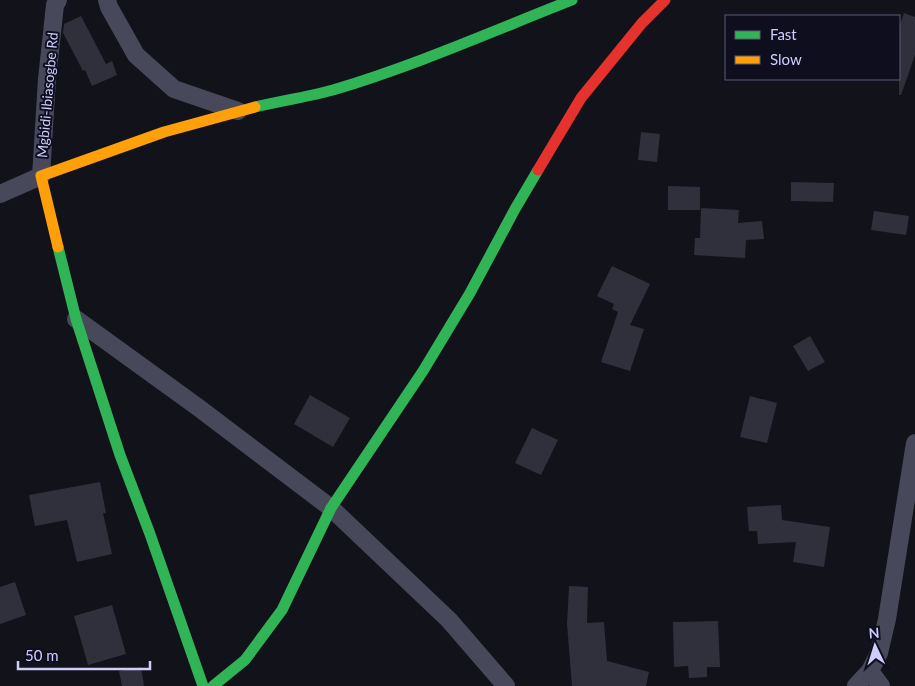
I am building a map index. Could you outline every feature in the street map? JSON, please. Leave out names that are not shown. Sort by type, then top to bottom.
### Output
[{"type":"street","name":"Mgbidi-Ibiasogbe Rd","points":[[0,194],[41,176],[47,80],[55,5],[58,0]]},
{"type":"street","points":[[107,0],[109,8],[136,55],[174,89],[238,111]]},
{"type":"street","points":[[204,686],[120,455],[76,319],[41,176],[106,150],[175,127],[334,89],[449,48],[572,0]]},
{"type":"street","points":[[212,686],[245,660],[282,610],[331,508],[427,364],[470,293],[515,208],[581,98],[642,23],[665,0]]},
{"type":"street","points":[[76,319],[199,408],[331,508],[449,620],[506,686]]},
{"type":"street","points":[[856,686],[870,671],[879,653],[887,618],[915,443]]},
{"type":"street","points":[[870,671],[881,686]]},
{"type":"building","points":[[904,13],[915,17],[915,55],[901,95],[899,95],[900,80],[900,25]]},
{"type":"building","points":[[81,16],[106,64],[112,61],[117,75],[92,86],[85,70],[83,71],[63,33],[64,24]]},
{"type":"building","points":[[641,132],[660,134],[657,162],[638,160]]},
{"type":"building","points":[[791,182],[834,183],[833,202],[791,201]]},
{"type":"building","points":[[668,186],[700,187],[700,210],[668,210]]},
{"type":"building","points":[[701,208],[739,210],[738,223],[762,221],[764,239],[746,240],[745,258],[694,255],[695,238],[700,238]]},
{"type":"building","points":[[874,211],[909,216],[906,235],[871,230]]},
{"type":"building","points":[[612,266],[650,284],[630,325],[644,329],[630,371],[601,362],[618,312],[612,309],[614,304],[597,296]]},
{"type":"building","points":[[810,336],[825,362],[808,371],[793,346]]},
{"type":"building","points":[[310,395],[350,418],[333,447],[294,424]]},
{"type":"building","points":[[750,396],[777,403],[767,443],[740,437]]},
{"type":"building","points":[[532,428],[558,440],[541,475],[515,463]]},
{"type":"building","points":[[100,482],[106,513],[103,513],[112,554],[77,562],[67,520],[35,526],[29,495]]},
{"type":"building","points":[[781,505],[782,520],[830,527],[824,567],[793,562],[796,542],[758,544],[757,531],[749,531],[747,507]]},
{"type":"building","points":[[15,582],[26,615],[0,624],[0,587]]},
{"type":"building","points":[[569,586],[588,587],[587,623],[604,622],[607,661],[649,672],[646,686],[572,686],[567,624]]},
{"type":"building","points":[[112,605],[126,654],[88,665],[74,616]]},
{"type":"building","points":[[718,621],[720,667],[707,667],[707,677],[689,678],[688,666],[674,667],[673,622]]},
{"type":"building","points":[[141,667],[144,686],[122,686],[119,671]]},
{"type":"traffic: fast","points":[[255,107],[333,90],[363,81],[572,0]]},
{"type":"traffic: fast","points":[[213,686],[245,660],[282,610],[331,508],[423,371],[470,293],[538,170]]},
{"type":"traffic: fast","points":[[58,247],[76,319],[120,455],[150,534],[203,686]]},
{"type":"traffic: slow","points":[[58,247],[41,176],[164,132],[255,107]]},
{"type":"traffic: jam","points":[[538,170],[581,98],[642,23],[665,0]]}]
